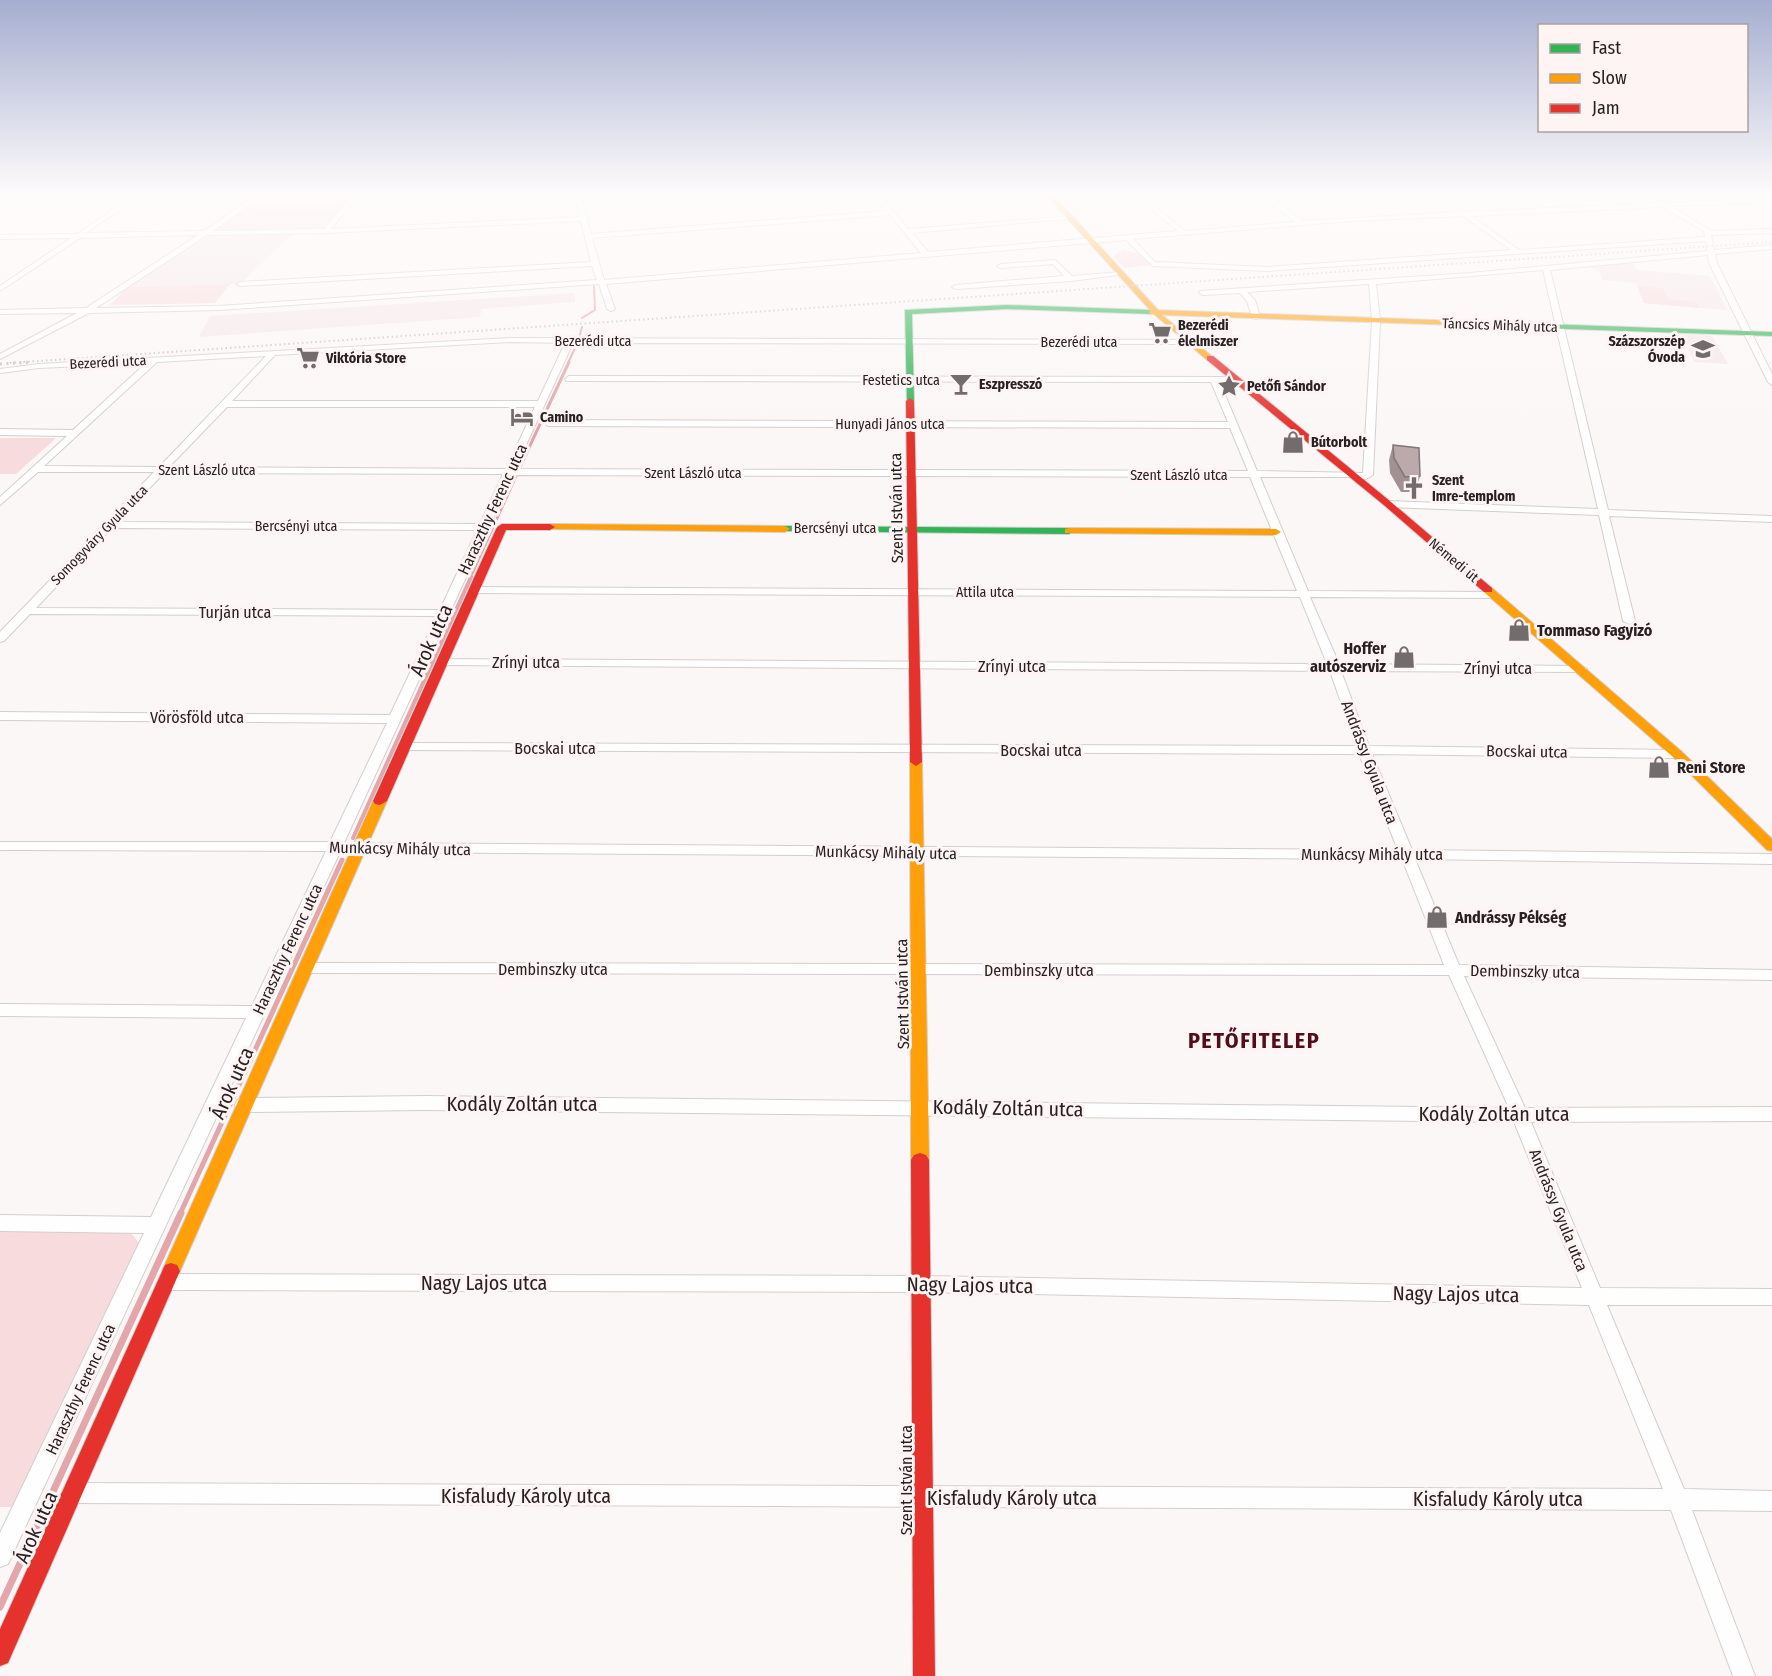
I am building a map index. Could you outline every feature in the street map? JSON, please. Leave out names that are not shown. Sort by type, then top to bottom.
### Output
[{"type":"street","points":[[0,289],[21,274]]},
{"type":"street","points":[[0,357],[88,310],[143,274]]},
{"type":"street","points":[[240,284],[414,274]]},
{"type":"street","points":[[598,274],[611,309]]},
{"type":"street","points":[[0,312],[219,308],[699,274]]},
{"type":"street","points":[[1066,274],[1071,279]]},
{"type":"street","name":"Némedi út","points":[[1122,274],[1155,313],[1188,342],[1388,504],[1581,669],[1677,754],[1772,847]]},
{"type":"street","points":[[1203,293],[1463,274]]},
{"type":"street","points":[[1547,274],[1629,621]]},
{"type":"street","points":[[1719,274],[1772,382]]},
{"type":"street","points":[[956,287],[1071,279],[1125,278]]},
{"type":"street","points":[[1350,474],[1368,476],[1376,321],[1372,281]]},
{"type":"street","points":[[1242,291],[1251,300],[1256,317]]},
{"type":"street","name":"Táncsics Mihály utca","points":[[908,312],[1007,307],[1772,334]]},
{"type":"street","name":"Szent István utca","points":[[908,312],[914,529],[914,750],[920,1107],[924,1676]]},
{"type":"street","name":"Bezerédi utca","points":[[0,371],[39,366],[463,341],[1188,342]]},
{"type":"street","name":"Haraszthy Ferenc utca","points":[[0,1556],[158,1225],[570,341]]},
{"type":"street","name":"Somogyváry Gyula utca","points":[[0,639],[273,353]]},
{"type":"street","points":[[0,502],[154,360]]},
{"type":"street","name":"Festetics utca","points":[[569,379],[1233,380]]},
{"type":"street","name":"Andrássy Gyula utca","points":[[1215,381],[1252,475],[1334,667],[1364,750],[1454,970],[1520,1115],[1678,1499],[1744,1676]]},
{"type":"street","points":[[224,404],[540,404]]},
{"type":"street","name":"Hunyadi János utca","points":[[548,423],[1232,425]]},
{"type":"street","points":[[0,432],[75,433]]},
{"type":"street","name":"Szent László utca","points":[[36,469],[1350,474]]},
{"type":"street","points":[[1388,504],[1772,519]]},
{"type":"street","name":"Bercsényi utca","points":[[109,525],[483,527]]},
{"type":"street","name":"Bercsényi utca","points":[[501,527],[1276,532]]},
{"type":"street","name":"Árok utca","points":[[0,1655],[168,1282],[243,1105],[360,849],[501,527]]},
{"type":"street","name":"Attila utca","points":[[474,590],[1496,595]]},
{"type":"street","name":"Turján utca","points":[[27,611],[444,613]]},
{"type":"street","name":"Zrínyi utca","points":[[442,662],[1581,669]]},
{"type":"street","name":"Vörösföld utca","points":[[0,716],[395,718]]},
{"type":"street","name":"Bocskai utca","points":[[405,747],[1364,750],[1677,754]]},
{"type":"street","name":"Munkácsy Mihály utca","points":[[0,846],[1772,859]]},
{"type":"street","name":"Dembinszky utca","points":[[306,968],[1454,970],[1772,975]]},
{"type":"street","points":[[0,1011],[257,1012]]},
{"type":"street","name":"Kodály Zoltán utca","points":[[243,1105],[425,1103],[1520,1115],[1772,1114]]},
{"type":"street","points":[[0,1223],[158,1225]]},
{"type":"street","name":"Nagy Lajos utca","points":[[168,1282],[921,1284],[1772,1297]]},
{"type":"street","name":"Kisfaludy Károly utca","points":[[72,1493],[1772,1501]]},
{"type":"shaded area","points":[[147,274],[250,274],[240,284],[127,287]]},
{"type":"shaded area","points":[[1601,274],[1710,276],[1727,310],[1644,303],[1636,283],[1602,280]]},
{"type":"shaded area","points":[[230,284],[215,303],[110,305],[127,287]]},
{"type":"shaded area","points":[[1637,286],[1663,288],[1668,299],[1697,302],[1699,308],[1644,303]]},
{"type":"shaded area","points":[[575,293],[575,302],[481,309],[480,317],[199,337],[210,316]]},
{"type":"shaded area","name":"Százszorszép Óvoda","points":[[1679,334],[1712,336],[1728,364],[1695,362]]},
{"type":"shaded area","points":[[0,438],[56,438],[16,474],[0,474]]},
{"type":"shaded area","points":[[0,1231],[130,1232],[140,1244],[19,1507],[0,1507]]},
{"type":"building","points":[[1393,445],[1419,448],[1420,476],[1405,477],[1394,458]]},
{"type":"waterway","points":[[582,318],[595,310],[594,286]]},
{"type":"waterway","points":[[579,338],[582,327]]},
{"type":"waterway","points":[[568,363],[577,344]]},
{"type":"waterway","points":[[520,467],[569,362]]},
{"type":"waterway","points":[[470,578],[516,476]]},
{"type":"waterway","points":[[353,838],[471,577]]},
{"type":"waterway","points":[[180,1214],[342,860]]},
{"type":"waterway","points":[[0,1607],[181,1213]]},
{"type":"railway","points":[[10,363],[1303,274]]},
{"type":"railway","points":[[0,364],[32,362]]},
{"type":"traffic: fast","points":[[910,401],[908,312],[1007,307],[1152,312]]},
{"type":"traffic: fast","points":[[1515,325],[1772,334]]},
{"type":"traffic: fast","points":[[785,529],[1069,531]]},
{"type":"traffic: slow","points":[[1121,274],[1164,321],[1210,358]]},
{"type":"traffic: slow","points":[[1152,312],[1515,325]]},
{"type":"traffic: slow","points":[[550,527],[785,529]]},
{"type":"traffic: slow","points":[[1069,531],[1276,532]]},
{"type":"traffic: slow","points":[[1488,590],[1677,754],[1772,847]]},
{"type":"traffic: slow","points":[[916,762],[920,1160]]},
{"type":"traffic: slow","points":[[171,1271],[380,801]]},
{"type":"traffic: jam","points":[[1210,358],[1388,504],[1488,590]]},
{"type":"traffic: jam","points":[[910,401],[916,762]]},
{"type":"traffic: jam","points":[[380,801],[502,527],[550,527]]},
{"type":"traffic: jam","points":[[920,1160],[924,1676]]},
{"type":"traffic: jam","points":[[0,1655],[171,1271]]},
{"type":"place","name":"Bezerédi élelmiszer","points":[[1160,333]]},
{"type":"place","name":"Százszorszép Óvoda","points":[[1703,349]]},
{"type":"place","name":"Viktória Store","points":[[308,358]]},
{"type":"place","name":"Eszpresszó","points":[[961,384]]},
{"type":"place","name":"Petőfi Sándor","points":[[1229,386]]},
{"type":"place","name":"Camino","points":[[522,417]]},
{"type":"place","name":"Bútorbolt","points":[[1293,442]]},
{"type":"place","name":"Szent Imre-templom","points":[[1414,488]]},
{"type":"place","name":"Tommaso Fagyizó","points":[[1519,630]]},
{"type":"place","name":"Hoffer autószerviz","points":[[1404,657]]},
{"type":"place","name":"Reni Store","points":[[1659,767]]},
{"type":"place","name":"Andrássy Pékség","points":[[1437,917]]},
{"type":"district","name":"PETŐFITELEP","points":[[1254,1040]]}]
